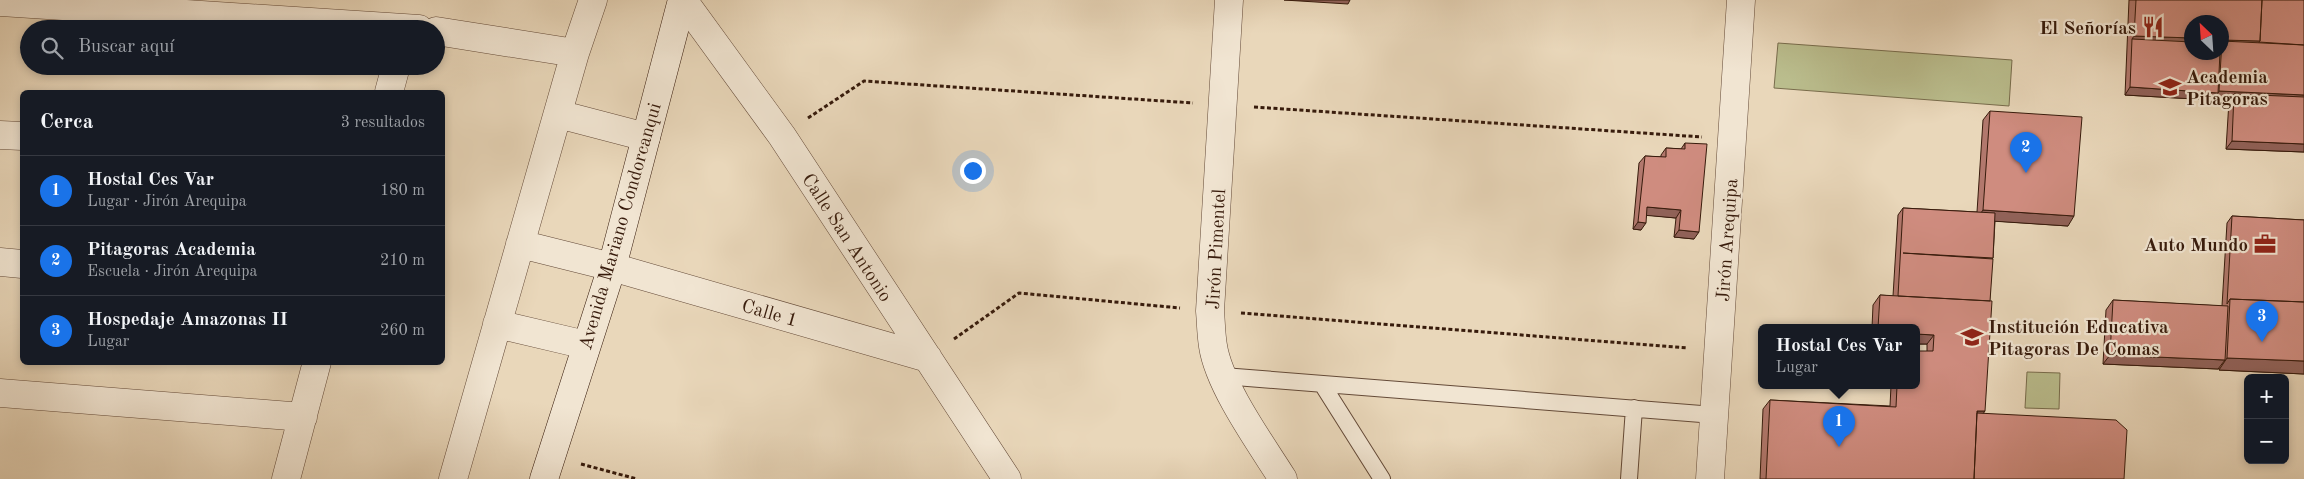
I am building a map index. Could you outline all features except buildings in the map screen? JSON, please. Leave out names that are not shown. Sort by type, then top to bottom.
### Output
[{"type":"street","points":[[453,479],[575,53],[593,0]]},
{"type":"street","name":"Calle San Antonio","points":[[682,0],[782,136],[1007,479]]},
{"type":"street","name":"Avenida Mariano Condorcanqui","points":[[547,467],[612,267],[682,0]]},
{"type":"street","name":"Jirón Pimentel","points":[[1229,0],[1210,311],[1213,347],[1223,376],[1241,413],[1283,479]]},
{"type":"street","name":"Jirón Arequipa","points":[[1710,479],[1741,0]]},
{"type":"street","points":[[0,2],[285,20]]},
{"type":"street","points":[[445,33],[575,53]]},
{"type":"street","points":[[390,90],[394,75]]},
{"type":"street","points":[[558,114],[646,137]]},
{"type":"street","points":[[0,135],[20,136]]},
{"type":"street","name":"Calle 1","points":[[520,244],[612,267],[928,358]]},
{"type":"street","points":[[0,262],[20,264]]},
{"type":"street","points":[[497,324],[586,345]]},
{"type":"street","points":[[286,479],[316,365]]},
{"type":"street","points":[[0,393],[302,417]]},
{"type":"lane","points":[[1223,376],[1714,415]]},
{"type":"lane","points":[[1322,384],[1382,479]]},
{"type":"lane","points":[[1629,479],[1634,408]]},
{"type":"path","points":[[782,136],[864,81],[1732,140]]},
{"type":"path","points":[[928,358],[1020,293],[1210,311],[1718,351]]},
{"type":"path","points":[[547,467],[636,479]]},
{"type":"green space","points":[[1778,43],[2012,60],[2009,106],[1774,88]]},
{"type":"green space","points":[[2027,372],[2060,373],[2059,409],[2025,408]]},
{"type":"place","name":"El Señorías","points":[[2153,27]]},
{"type":"place","name":"Academia Pitagoras","points":[[2170,87]]},
{"type":"place","name":"Pitagoras Academia","points":[[2026,173]]},
{"type":"place","name":"Auto Mundo","points":[[2265,244]]},
{"type":"place","name":"Institución Educativa Pitagoras De Comas","points":[[1972,337]]},
{"type":"place","name":"Hospedaje Amazonas II","points":[[2262,342]]},
{"type":"place","name":"Hostal Ces Var","points":[[1839,447]]}]
